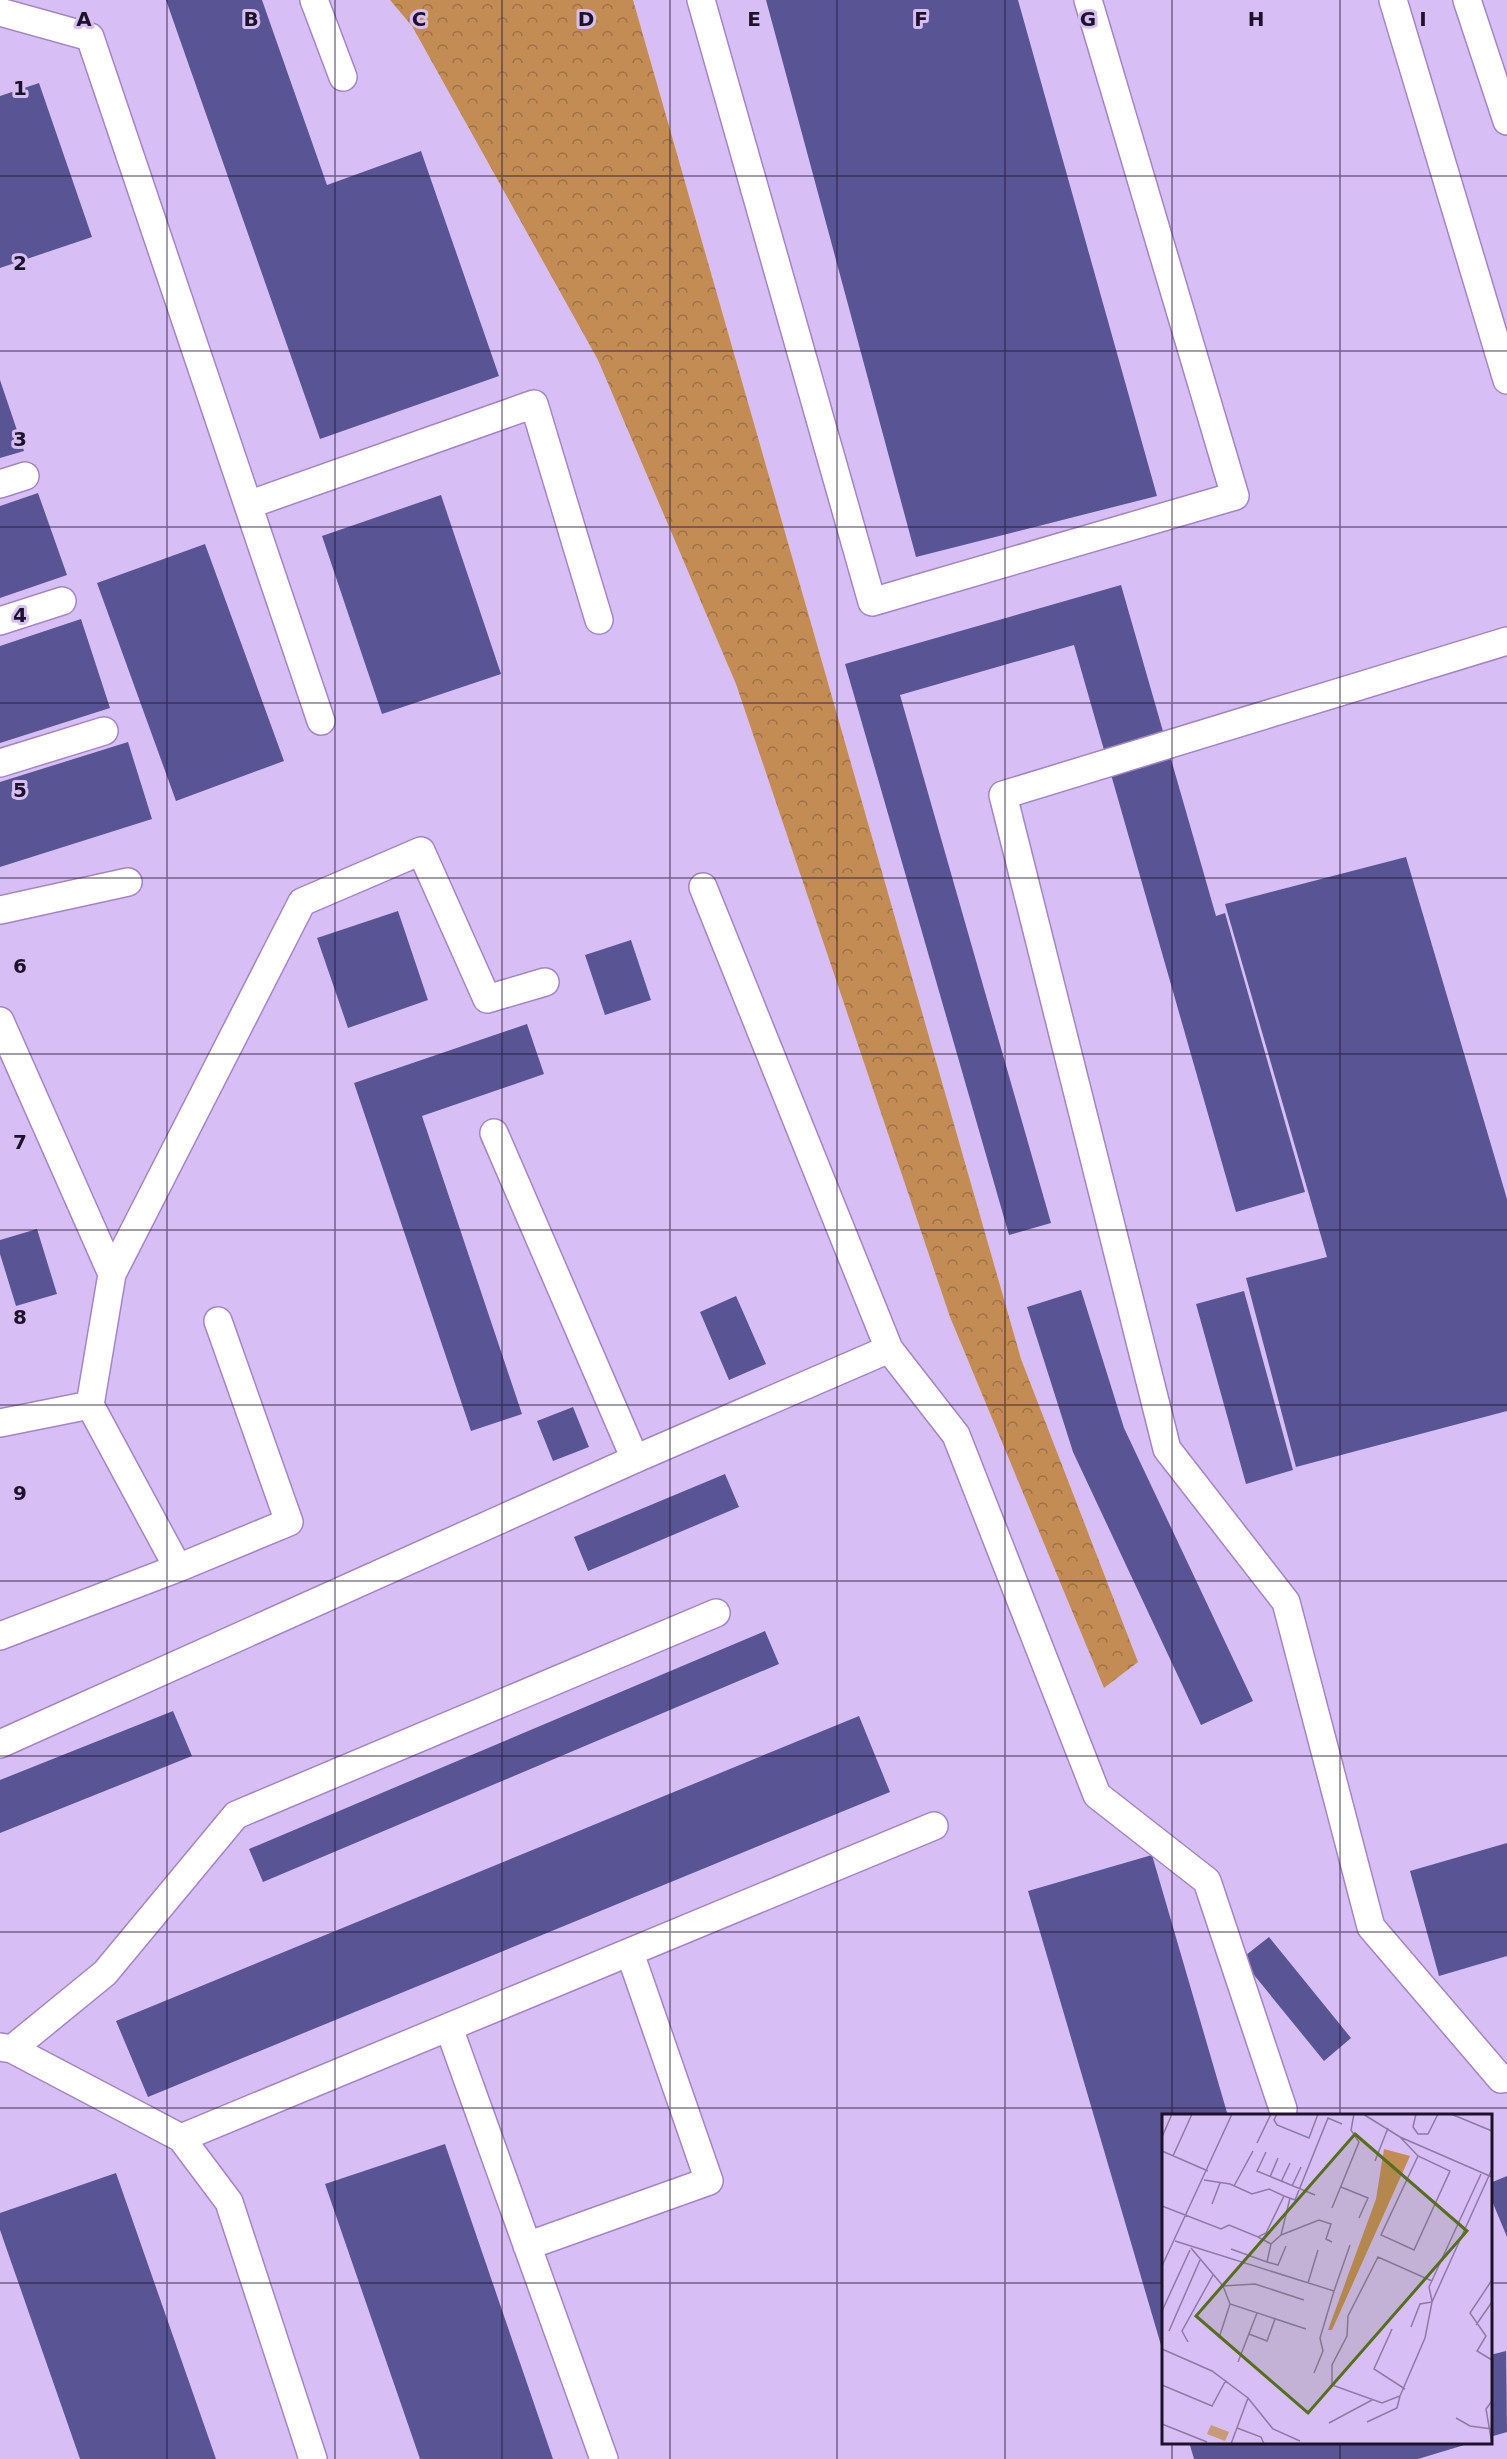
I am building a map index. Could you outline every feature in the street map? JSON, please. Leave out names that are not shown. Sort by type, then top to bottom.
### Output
[{"type":"lane","points":[[314,0],[343,77]]},
{"type":"lane","points":[[701,0],[872,602],[1235,496],[1088,0]]},
{"type":"lane","points":[[1393,0],[1507,380]]},
{"type":"lane","points":[[1467,0],[1507,121]]},
{"type":"lane","points":[[0,12],[90,37],[321,721]]},
{"type":"lane","points":[[248,505],[534,404],[599,620]]},
{"type":"lane","points":[[0,621],[62,601]]},
{"type":"lane","points":[[1507,641],[1003,795],[1167,1449],[1286,1602],[1371,1927],[1501,2079],[1507,2078]]},
{"type":"lane","points":[[0,763],[104,731]]},
{"type":"lane","points":[[178,1568],[90,1405],[112,1274],[302,902],[421,851],[487,999],[545,982]]},
{"type":"lane","points":[[0,910],[128,882]]},
{"type":"lane","points":[[702,888],[889,1349],[956,1435],[1097,1795],[1207,1881],[1283,2109]]},
{"type":"lane","points":[[0,1021],[112,1274]]},
{"type":"lane","points":[[494,1133],[635,1459]]},
{"type":"lane","points":[[0,1636],[178,1568],[289,1522],[218,1321]]},
{"type":"lane","points":[[0,1744],[635,1459],[889,1349]]},
{"type":"lane","points":[[0,1424],[90,1405]]},
{"type":"lane","points":[[313,2459],[229,2202],[181,2138],[6,2048],[105,1973],[236,1815],[716,1613]]},
{"type":"lane","points":[[181,2138],[934,1826]]},
{"type":"lane","points":[[527,2246],[709,2181],[630,1953]]},
{"type":"lane","points":[[448,2028],[604,2459]]},
{"type":"green space","points":[[390,0],[633,0],[1021,1359],[1138,1662],[1104,1688],[950,1317],[736,684],[598,360],[412,26]]},
{"type":"building","points":[[166,0],[262,0],[327,185],[421,151],[499,376],[320,439]]},
{"type":"building","points":[[766,0],[1018,0],[1157,496],[916,557]]},
{"type":"building","points":[[39,83],[92,237],[0,268],[0,96]]},
{"type":"building","points":[[0,380],[24,451],[0,458]]},
{"type":"building","points":[[38,493],[67,575],[0,598],[0,506]]},
{"type":"building","points":[[441,495],[501,674],[382,714],[322,536]]},
{"type":"building","points":[[205,544],[284,761],[176,801],[97,583]]},
{"type":"building","points":[[1121,585],[1216,916],[1225,913],[1305,1192],[1236,1212],[1074,645],[900,695],[1051,1223],[1009,1235],[845,664]]},
{"type":"building","points":[[81,619],[110,708],[0,743],[0,646]]},
{"type":"building","points":[[128,742],[152,819],[0,867],[0,782]]},
{"type":"building","points":[[1406,857],[1507,1199],[1507,1411],[1296,1467],[1246,1278],[1327,1257],[1225,904]]},
{"type":"building","points":[[398,911],[428,1000],[348,1028],[317,938]]},
{"type":"building","points":[[631,940],[651,1000],[605,1015],[585,955]]},
{"type":"building","points":[[527,1024],[544,1074],[422,1116],[522,1414],[471,1431],[354,1083]]},
{"type":"building","points":[[37,1229],[57,1294],[16,1306],[0,1254],[0,1240]]},
{"type":"building","points":[[1081,1290],[1124,1428],[1253,1701],[1201,1725],[1073,1452],[1027,1307]]},
{"type":"building","points":[[1244,1291],[1293,1470],[1246,1484],[1196,1304]]},
{"type":"building","points":[[736,1296],[766,1364],[729,1380],[700,1312]]},
{"type":"building","points":[[573,1407],[589,1447],[553,1461],[537,1421]]},
{"type":"building","points":[[725,1474],[739,1507],[588,1571],[574,1537]]},
{"type":"building","points":[[765,1631],[779,1664],[263,1882],[249,1849]]},
{"type":"building","points":[[173,1711],[192,1756],[0,1833],[0,1780]]},
{"type":"building","points":[[859,1716],[890,1792],[148,2097],[116,2021]]},
{"type":"building","points":[[1507,1843],[1507,1956],[1439,1976],[1410,1871]]},
{"type":"building","points":[[1152,1855],[1227,2114],[1162,2114],[1162,2349],[1028,1891]]},
{"type":"building","points":[[1269,1937],[1351,2038],[1324,2061],[1241,1959]]},
{"type":"building","points":[[445,2144],[553,2459],[420,2459],[325,2184]]},
{"type":"building","points":[[116,2173],[216,2459],[80,2459],[0,2230],[0,2213]]},
{"type":"building","points":[[1507,2176],[1507,2237],[1492,2201],[1492,2182]]},
{"type":"building","points":[[1506,2351],[1507,2432],[1492,2436],[1492,2354]]},
{"type":"building","points":[[1190,2444],[1468,2444],[1418,2459],[1194,2459]]}]
